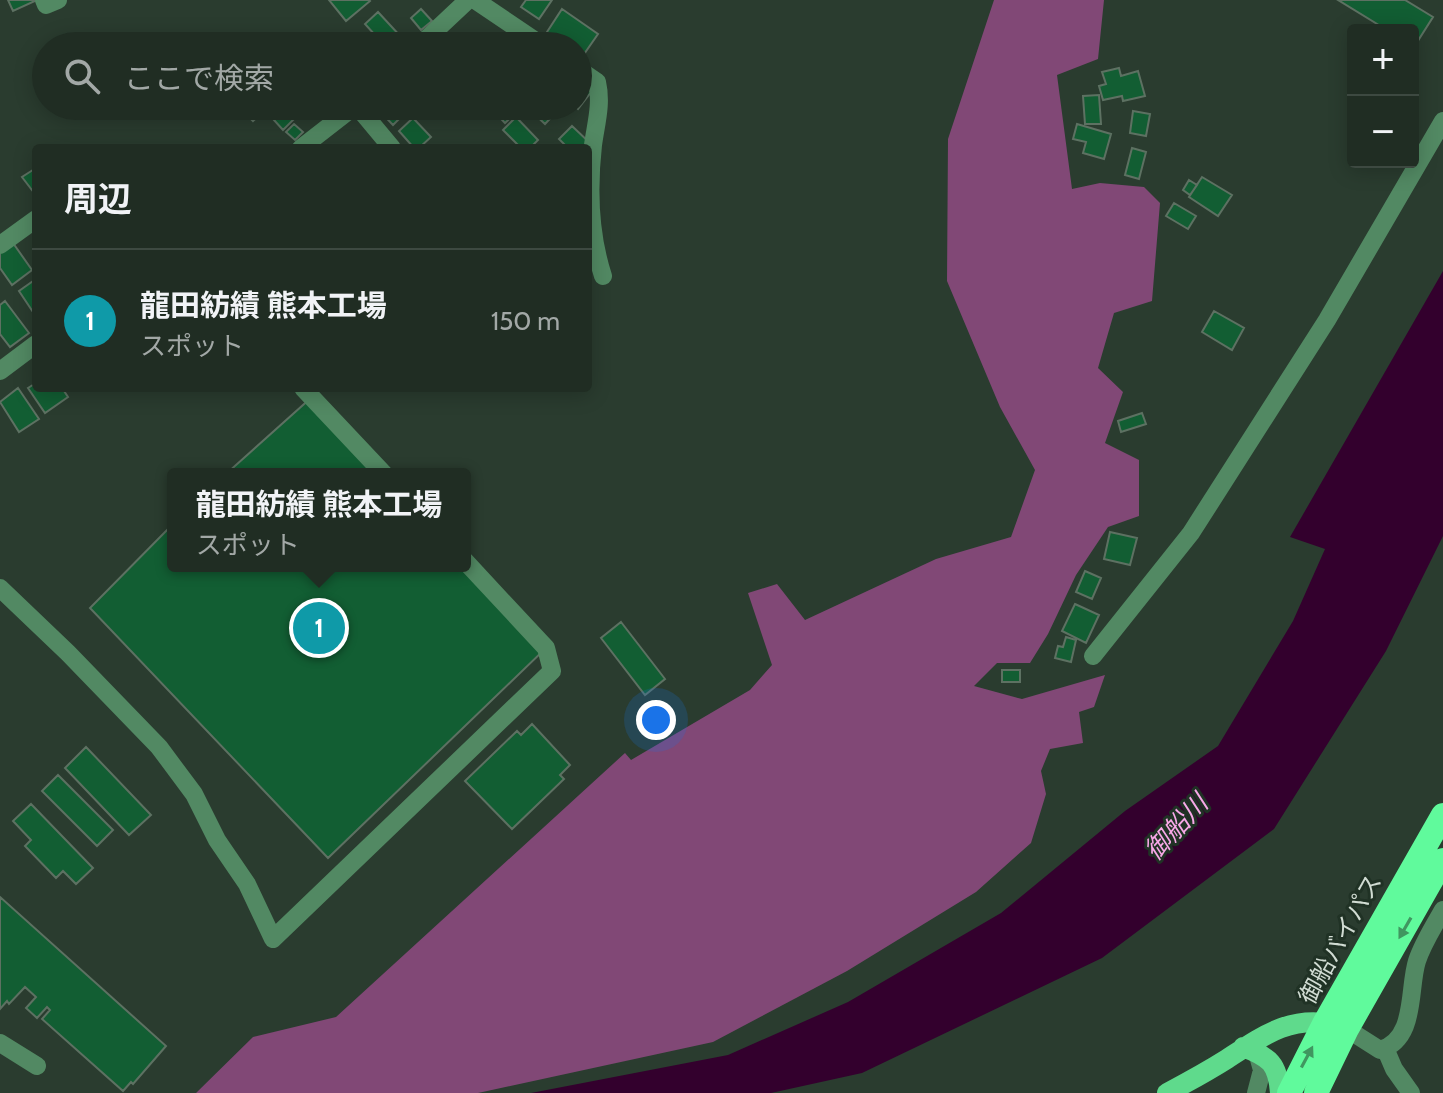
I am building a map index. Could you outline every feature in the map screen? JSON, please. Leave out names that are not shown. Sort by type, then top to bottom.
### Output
[{"type":"highway","name":"御船バイパス","points":[[1316,1093],[1336,1025],[1443,815]]},
{"type":"highway","name":"御船バイパス","points":[[1289,1093],[1443,860]]},
{"type":"main road","points":[[1167,1093],[1250,1050],[1277,1027],[1299,1023],[1336,1025]]},
{"type":"main road","points":[[1250,1050],[1270,1060],[1275,1067],[1280,1093]]},
{"type":"street","points":[[44,0],[46,5],[58,0]]},
{"type":"street","points":[[434,32],[468,0]]},
{"type":"street","points":[[475,0],[522,32]]},
{"type":"street","points":[[592,79],[597,82],[600,98],[592,165]]},
{"type":"street","points":[[306,144],[338,120]]},
{"type":"street","points":[[368,120],[389,144]]},
{"type":"street","points":[[1093,656],[1191,533],[1327,320],[1443,121]]},
{"type":"street","points":[[0,245],[32,222]]},
{"type":"street","points":[[592,238],[603,276]]},
{"type":"street","points":[[0,371],[32,347]]},
{"type":"street","points":[[307,392],[378,468]]},
{"type":"street","points":[[0,588],[159,747],[194,794],[217,840],[247,884],[273,939],[552,671],[546,648],[471,567]]},
{"type":"street","points":[[1336,1025],[1380,1050],[1401,1031],[1409,1015],[1415,965],[1442,912]]},
{"type":"street","points":[[0,1043],[37,1066]]},
{"type":"street","points":[[1385,1048],[1394,1069],[1411,1093]]},
{"type":"street","points":[[1250,1050],[1262,1070],[1256,1093]]},
{"type":"shaded area","points":[[994,0],[1104,0],[1098,59],[1057,75],[1072,189],[1100,183],[1144,187],[1160,203],[1152,301],[1114,313],[1098,368],[1123,392],[1105,443],[1139,460],[1139,516],[1108,527],[1076,575],[1048,634],[1030,663],[997,663],[974,686],[1022,699],[1105,675],[1094,707],[1079,712],[1083,743],[1050,749],[1041,771],[1046,794],[1031,843],[976,892],[847,971],[713,1042],[478,1093],[196,1093],[253,1037],[336,1017],[625,753],[631,760],[750,690],[772,665],[748,593],[777,584],[805,620],[936,559],[1011,537],[1035,470],[1000,407],[947,281],[948,139]]},
{"type":"water","name":"御船川","points":[[1443,271],[1443,536],[1386,651],[1274,829],[1102,958],[862,1073],[771,1093],[531,1093],[728,1055],[848,1002],[1001,913],[1125,811],[1218,746],[1293,621],[1325,549],[1290,537]]},
{"type":"building","points":[[8,0],[34,0],[35,1],[13,11]]},
{"type":"building","points":[[329,0],[369,0],[370,1],[346,21]]},
{"type":"building","points":[[526,0],[552,0],[539,19],[521,7]]},
{"type":"building","points":[[1338,0],[1405,0],[1433,17],[1419,39],[1419,24],[1377,24]]},
{"type":"building","points":[[421,9],[432,21],[421,30],[411,18]]},
{"type":"building","points":[[562,9],[598,34],[592,43],[592,32],[547,32]]},
{"type":"building","points":[[378,12],[396,32],[372,32],[365,24]]},
{"type":"building","points":[[1119,68],[1121,76],[1138,71],[1145,96],[1123,101],[1122,96],[1103,100],[1099,86],[1106,84],[1102,72]]},
{"type":"building","points":[[1099,95],[1101,124],[1085,124],[1083,96]]},
{"type":"building","points":[[1133,111],[1150,114],[1146,136],[1130,133]]},
{"type":"building","points":[[274,120],[293,120],[283,130]]},
{"type":"building","points":[[415,120],[431,137],[423,144],[410,144],[399,131]]},
{"type":"building","points":[[513,120],[519,120],[538,140],[534,144],[517,144],[503,130]]},
{"type":"building","points":[[294,124],[303,132],[295,140],[286,132]]},
{"type":"building","points":[[1077,124],[1111,134],[1104,159],[1083,153],[1086,142],[1073,139]]},
{"type":"building","points":[[572,126],[591,144],[564,144],[559,139]]},
{"type":"building","points":[[1132,148],[1146,152],[1139,179],[1125,175]]},
{"type":"building","points":[[32,171],[32,190],[22,177]]},
{"type":"building","points":[[1202,177],[1232,195],[1218,216],[1189,197]]},
{"type":"building","points":[[1189,180],[1197,185],[1190,195],[1183,190]]},
{"type":"building","points":[[1174,203],[1196,216],[1188,229],[1166,216]]},
{"type":"building","points":[[13,243],[32,270],[12,285],[0,268],[0,252]]},
{"type":"building","points":[[32,282],[32,310],[19,291]]},
{"type":"building","points":[[5,301],[29,333],[10,347],[0,334],[0,305]]},
{"type":"building","points":[[1214,311],[1244,328],[1232,350],[1202,332]]},
{"type":"building","points":[[32,386],[32,392],[65,392],[68,397],[45,413],[28,388]]},
{"type":"building","points":[[18,388],[39,419],[19,432],[0,402]]},
{"type":"building","points":[[312,397],[378,468],[233,468]]},
{"type":"building","points":[[1142,413],[1146,424],[1121,432],[1118,421]]},
{"type":"building","points":[[167,530],[167,572],[471,572],[546,648],[328,858],[90,608]]},
{"type":"building","points":[[1110,532],[1137,538],[1130,565],[1104,559]]},
{"type":"building","points":[[1085,571],[1101,578],[1092,599],[1076,592]]},
{"type":"building","points":[[1075,604],[1099,615],[1086,643],[1062,631]]},
{"type":"building","points":[[621,622],[665,679],[645,695],[601,638]]},
{"type":"building","points":[[1066,637],[1076,640],[1071,662],[1055,658],[1058,646],[1063,647]]},
{"type":"building","points":[[1002,670],[1020,670],[1020,682],[1002,682]]},
{"type":"building","points":[[532,724],[570,765],[560,775],[564,779],[512,829],[465,781],[517,731],[521,735]]},
{"type":"building","points":[[86,747],[151,815],[129,835],[65,768]]},
{"type":"building","points":[[58,775],[113,830],[97,846],[42,791]]},
{"type":"building","points":[[31,804],[93,868],[76,884],[63,871],[56,878],[25,846],[31,840],[13,821]]},
{"type":"building","points":[[0,897],[166,1046],[123,1091],[42,1019],[50,1010],[47,1007],[37,1018],[26,1008],[36,997],[25,987],[0,1009]]},
{"type":"place","name":"龍田紡績 熊本工場","points":[[319,628]]}]
